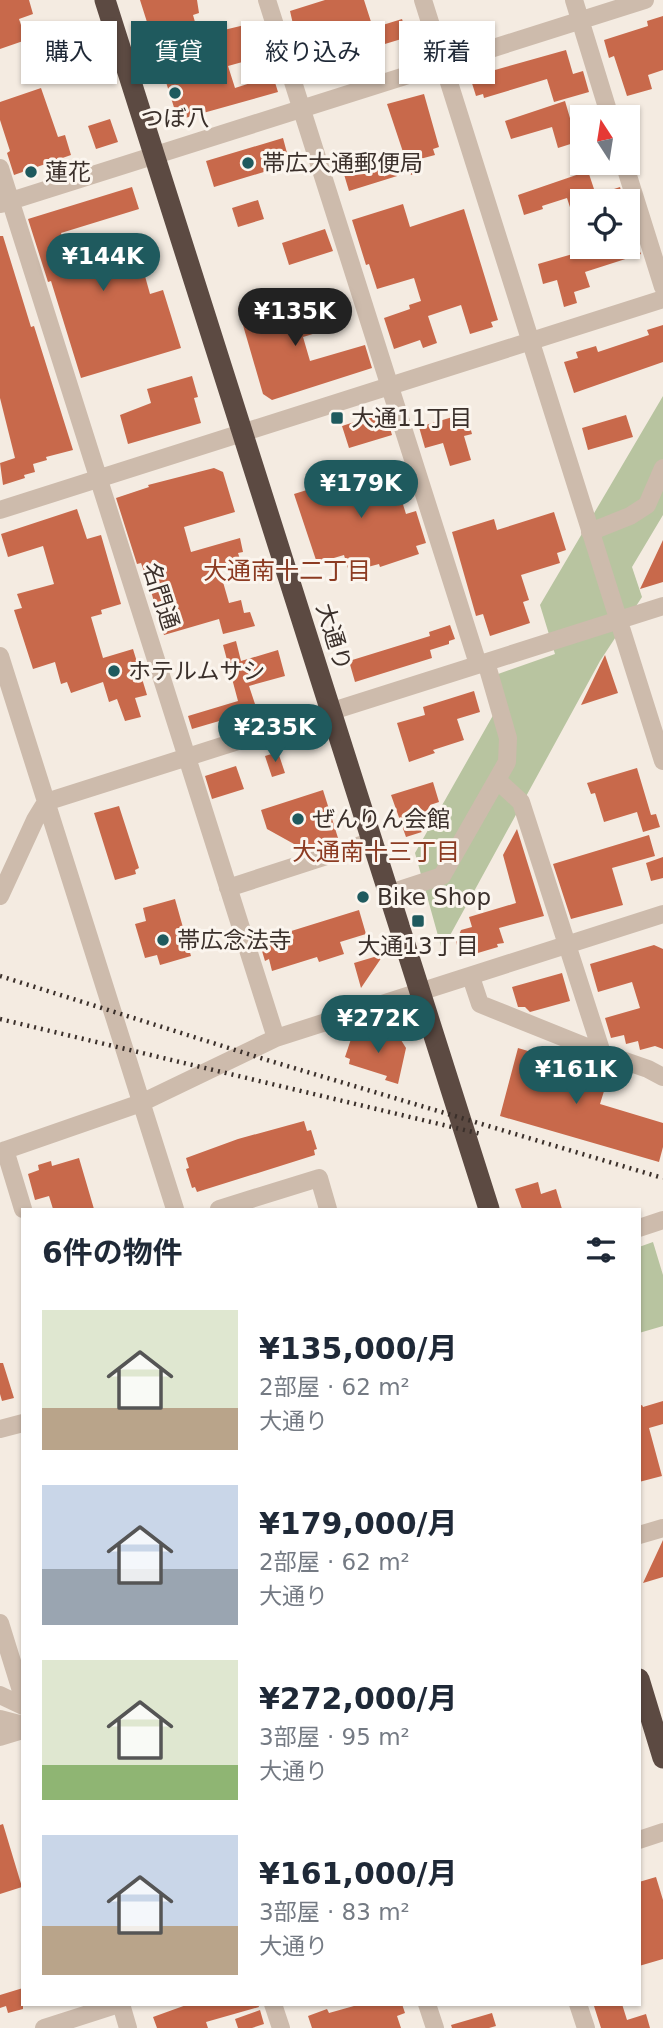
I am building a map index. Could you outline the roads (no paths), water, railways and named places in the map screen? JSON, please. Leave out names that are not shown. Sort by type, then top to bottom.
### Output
[{"type":"highway","name":"大通り","points":[[105,0],[489,1208]]},
{"type":"highway","points":[[641,1686],[663,1758]]},
{"type":"street","points":[[267,0],[390,386],[508,738],[508,762],[442,876],[390,893]]},
{"type":"street","points":[[423,0],[429,21]]},
{"type":"street","points":[[574,0],[606,105]]},
{"type":"street","points":[[495,48],[645,0]]},
{"type":"street","points":[[5,202],[399,78]]},
{"type":"street","points":[[449,84],[663,761]]},
{"type":"street","name":"名門通","points":[[0,167],[5,202],[98,479],[276,1038]]},
{"type":"street","points":[[628,175],[663,287]]},
{"type":"street","points":[[0,510],[663,299]]},
{"type":"street","points":[[590,532],[630,516],[647,505],[663,468]]},
{"type":"street","points":[[0,896],[46,802],[663,606]]},
{"type":"street","points":[[0,656],[175,1208]]},
{"type":"street","points":[[498,780],[521,802],[602,1053]]},
{"type":"street","points":[[228,888],[373,841]]},
{"type":"street","points":[[23,1208],[2,1151],[141,1103],[276,1038],[663,914]]},
{"type":"street","points":[[471,977],[480,1004],[663,1077]]},
{"type":"street","points":[[222,1208],[319,1178],[328,1208]]},
{"type":"street","points":[[641,1228],[662,1226]]},
{"type":"street","points":[[0,1429],[21,1424]]},
{"type":"street","points":[[641,1534],[663,1528]]},
{"type":"street","points":[[0,1623],[21,1691]]},
{"type":"street","points":[[0,1695],[21,1705]]},
{"type":"street","points":[[0,1719],[21,1724]]},
{"type":"street","points":[[0,1738],[21,1731]]},
{"type":"street","points":[[641,1839],[663,1832]]},
{"type":"street","points":[[44,2028],[114,2006]]},
{"type":"street","points":[[121,2006],[128,2028]]},
{"type":"street","points":[[275,2006],[281,2028]]},
{"type":"street","points":[[428,2006],[435,2028]]},
{"type":"street","points":[[579,2006],[586,2028]]},
{"type":"railway","points":[[0,976],[267,1060],[663,1178]]},
{"type":"railway","points":[[0,1019],[481,1134]]},
{"type":"place","name":"つぼ八","points":[[175,93]]},
{"type":"place","name":"帯広大通郵便局","points":[[248,163]]},
{"type":"place","name":"蓮花","points":[[31,172]]},
{"type":"place","name":"大通11丁目","points":[[337,418]]},
{"type":"place","name":"ホテルムサシ","points":[[114,671]]},
{"type":"place","name":"ぜんりん会館","points":[[298,819]]},
{"type":"place","name":"Bike Shop","points":[[363,897]]},
{"type":"place","name":"大通13丁目","points":[[418,921]]},
{"type":"place","name":"帯広念法寺","points":[[163,940]]},
{"type":"district","name":"大通南十二丁目","points":[[287,571]]},
{"type":"district","name":"大通南十三丁目","points":[[376,852]]}]
